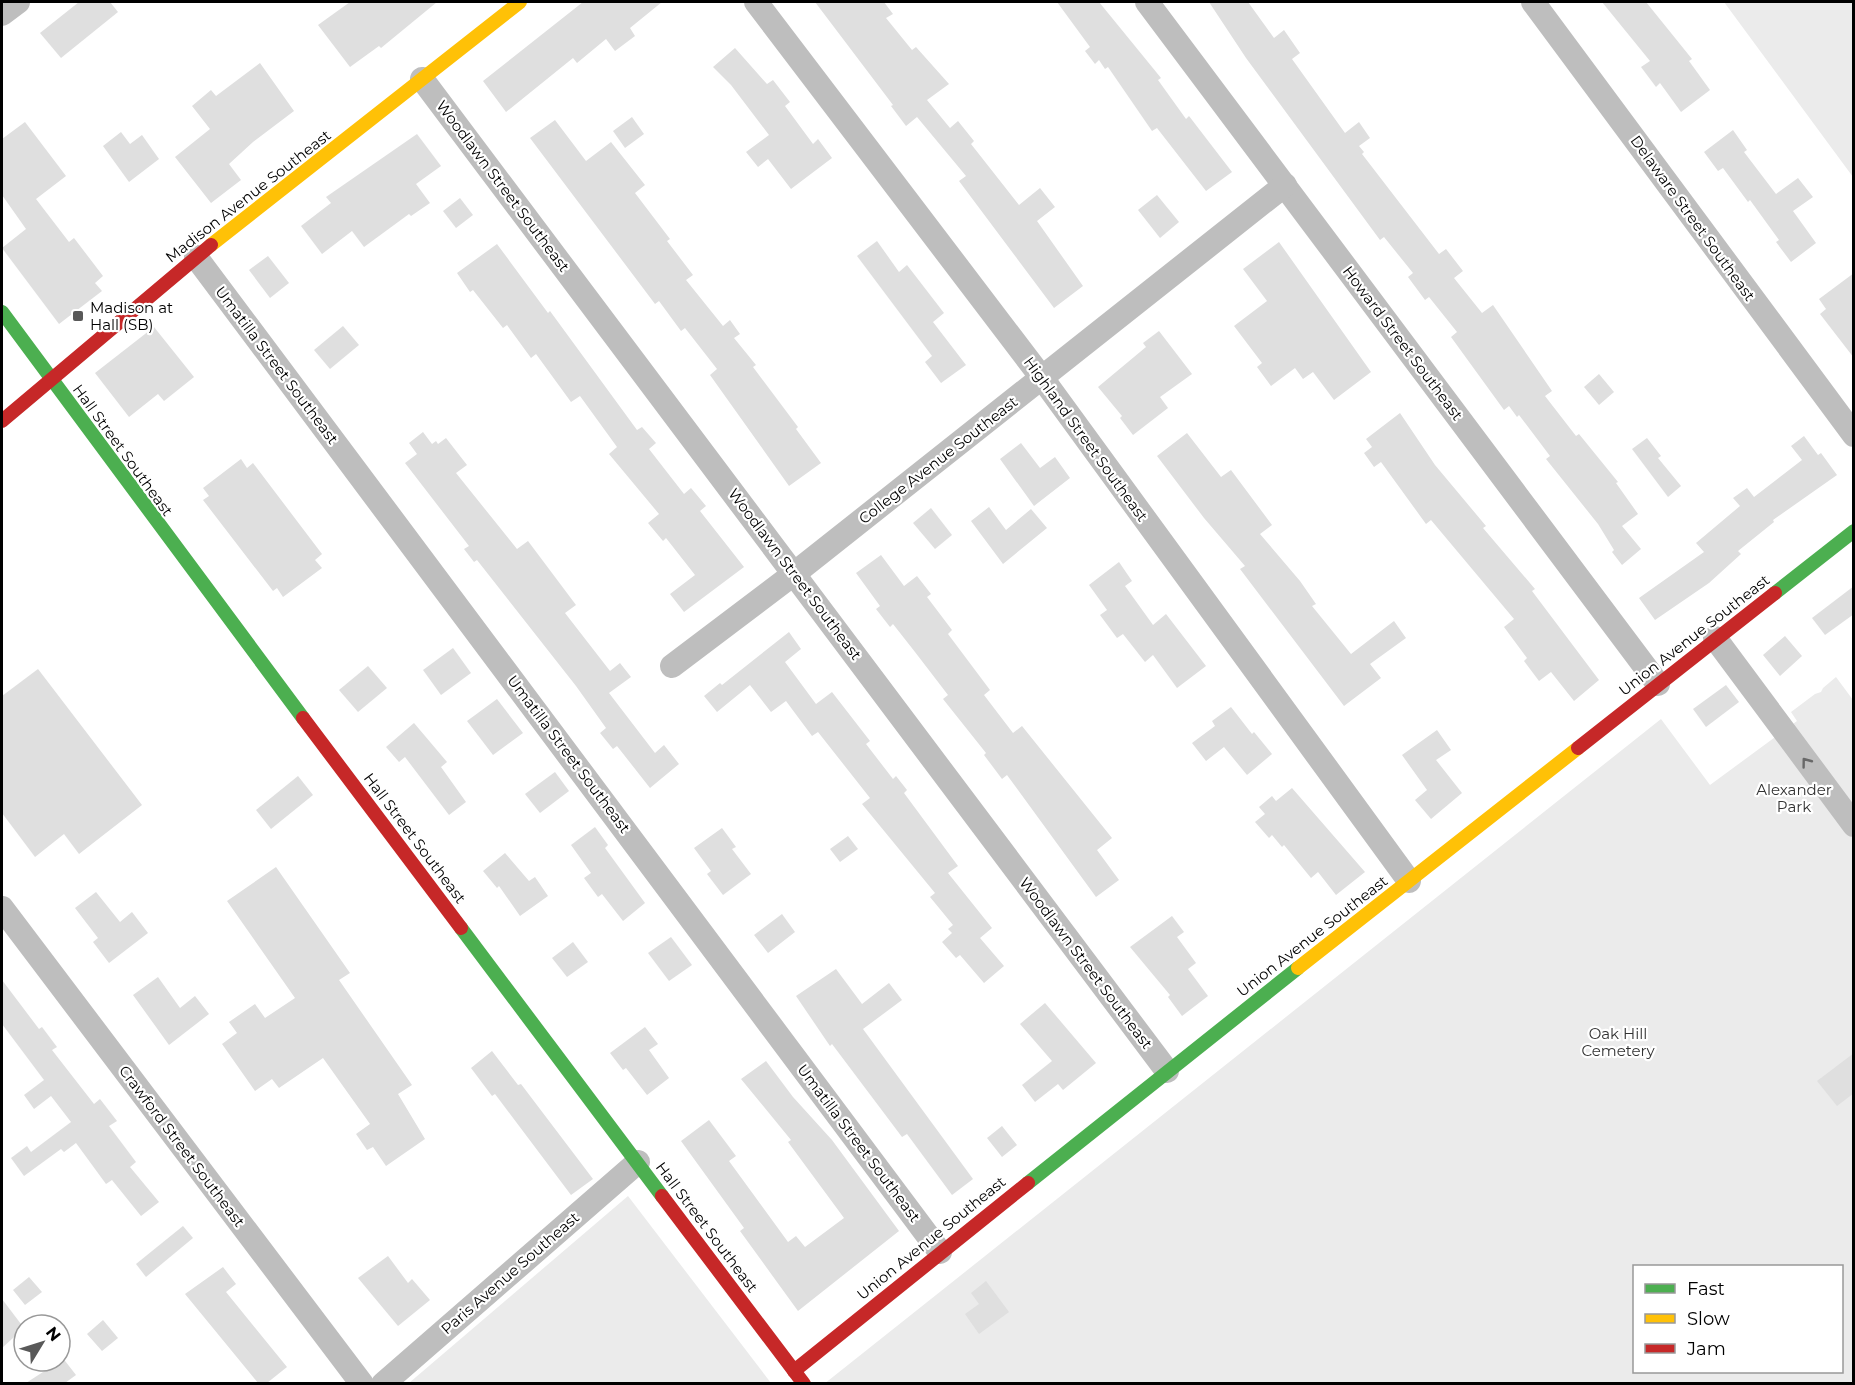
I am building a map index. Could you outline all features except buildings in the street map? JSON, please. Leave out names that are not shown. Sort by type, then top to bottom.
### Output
[{"type":"street","points":[[2,14],[18,2]]},
{"type":"street","name":"Madison Avenue Southeast","points":[[2,421],[196,257],[520,2]]},
{"type":"street","name":"Highland Street Southeast","points":[[756,2],[1042,378],[1409,881]]},
{"type":"street","name":"Howard Street Southeast","points":[[1147,2],[1658,684]]},
{"type":"street","name":"Delaware Street Southeast","points":[[1533,2],[1854,435]]},
{"type":"street","name":"Woodlawn Street Southeast","points":[[422,79],[1167,1071]]},
{"type":"street","name":"College Avenue Southeast","points":[[672,666],[795,573],[1285,185]]},
{"type":"street","name":"Umatilla Street Southeast","points":[[196,257],[940,1252]]},
{"type":"street","name":"Hall Street Southeast","points":[[2,312],[804,1383]]},
{"type":"street","name":"Union Avenue Southeast","points":[[794,1371],[1167,1071],[1854,531]]},
{"type":"street","points":[[1715,638],[1854,825]]},
{"type":"street","name":"Crawford Street Southeast","points":[[2,908],[362,1383]]},
{"type":"street","name":"Paris Avenue Southeast","points":[[383,1383],[638,1162]]},
{"type":"green space","points":[[1724,2],[1853,2],[1853,177]]},
{"type":"green space","name":"Oak Hill Cemetery","points":[[1836,677],[1853,700],[1853,1383],[824,1384],[1661,719],[1710,785],[1797,721],[1791,712],[1821,692]]},
{"type":"green space","points":[[628,1196],[771,1383],[409,1383]]},
{"type":"traffic: fast","points":[[2,312],[303,718]]},
{"type":"traffic: fast","points":[[1775,593],[1854,531]]},
{"type":"traffic: fast","points":[[461,928],[662,1196]]},
{"type":"traffic: fast","points":[[1028,1183],[1298,968]]},
{"type":"traffic: slow","points":[[211,245],[520,2]]},
{"type":"traffic: slow","points":[[1298,968],[1578,748]]},
{"type":"traffic: jam","points":[[2,421],[211,245]]},
{"type":"traffic: jam","points":[[1578,748],[1775,593]]},
{"type":"traffic: jam","points":[[303,718],[461,928]]},
{"type":"traffic: jam","points":[[794,1371],[1028,1183]]},
{"type":"traffic: jam","points":[[662,1196],[804,1384]]},
{"type":"place","name":"Madison at Hall (SB)","points":[[78,316]]},
{"type":"park label","name":"Alexander Park","points":[[1794,798]]}]
